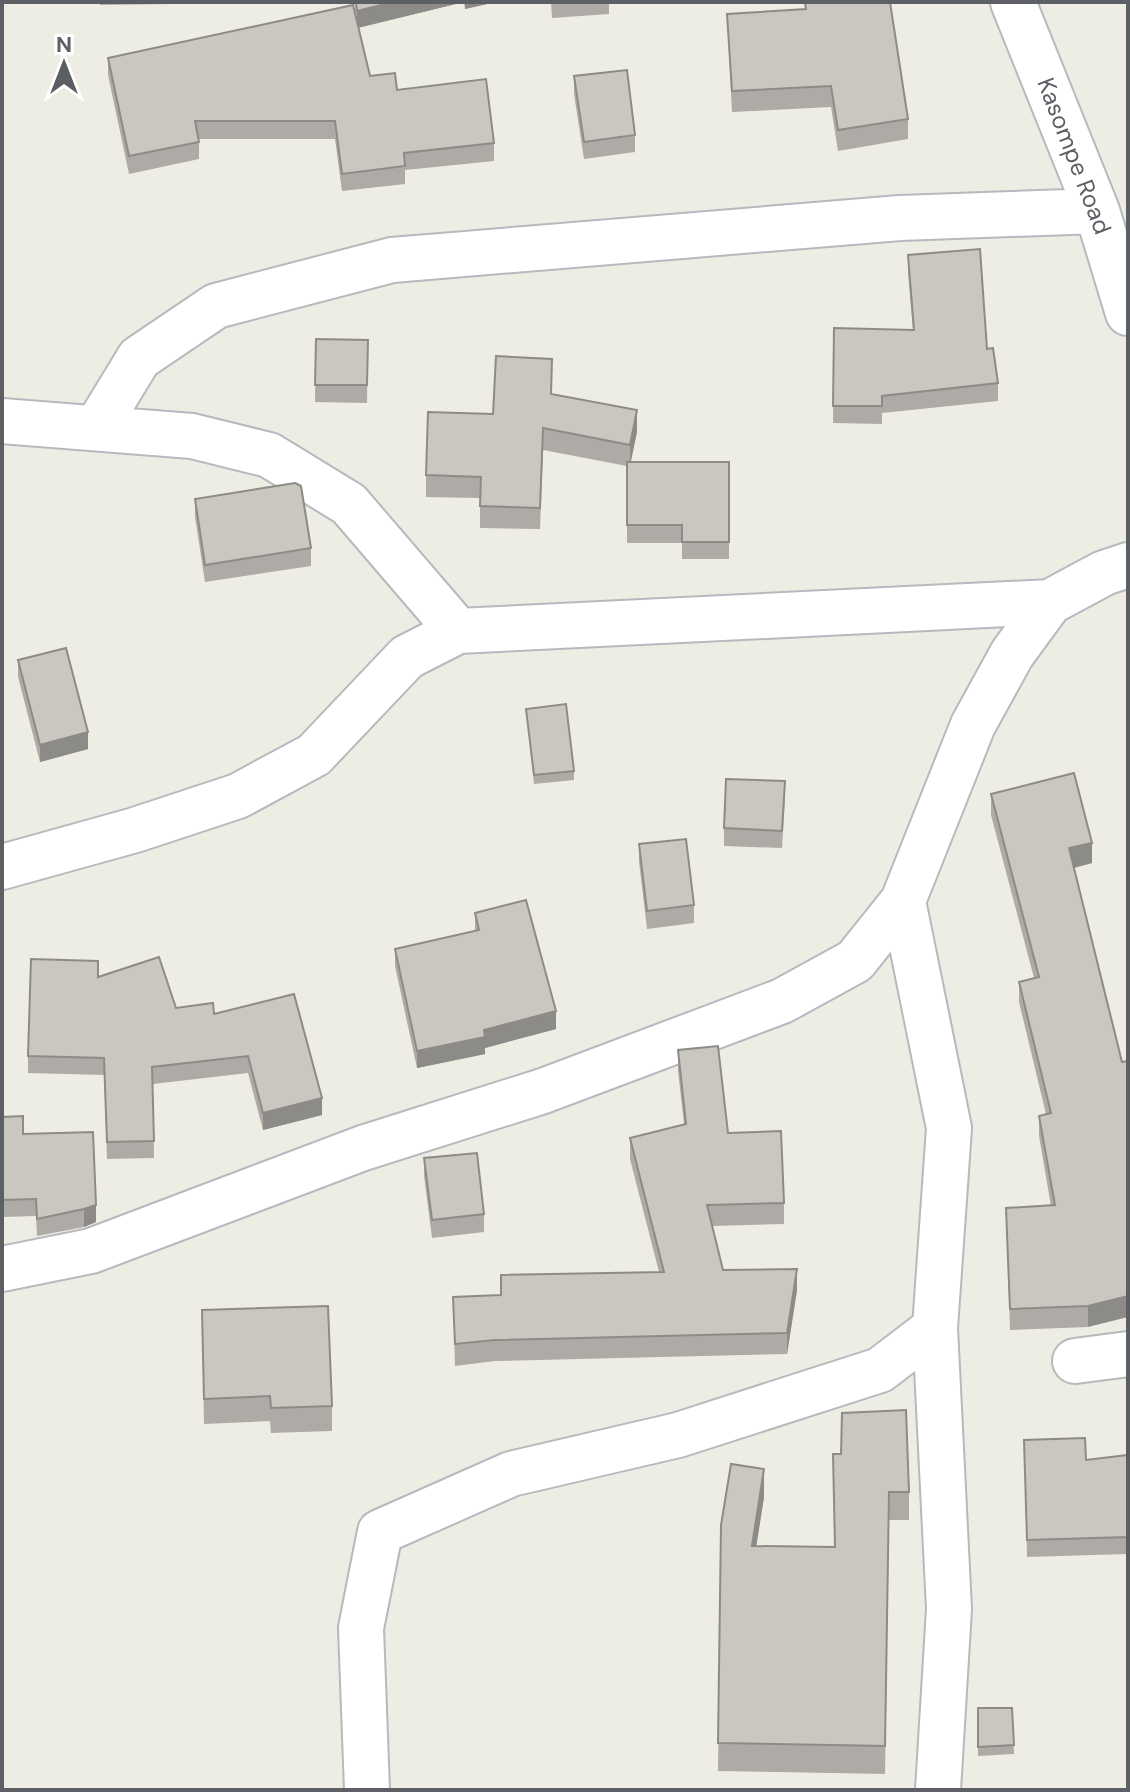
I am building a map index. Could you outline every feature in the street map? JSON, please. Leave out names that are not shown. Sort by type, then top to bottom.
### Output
[{"type":"street","name":"Kasompe Road","points":[[1013,2],[1097,211],[1128,313]]},
{"type":"street","points":[[97,427],[139,358],[216,306],[392,260],[900,218],[1097,211]]},
{"type":"street","points":[[2,421],[192,436],[269,455],[349,504],[458,631]]},
{"type":"street","points":[[2,867],[135,830],[238,796],[314,755],[407,657],[458,631],[1050,602],[1104,573],[1128,565]]},
{"type":"street","points":[[2,1269],[91,1251],[363,1148],[543,1091],[782,1001],[855,961],[903,901],[973,725],[1012,654],[1050,602]]},
{"type":"street","points":[[903,901],[949,1128],[935,1328],[949,1609],[938,1790]]},
{"type":"street","points":[[367,1790],[361,1628],[380,1532],[511,1474],[678,1435],[880,1370],[935,1328]]},
{"type":"street","points":[[1075,1361],[1128,1354]]},
{"type":"building","points":[[356,2],[393,2],[357,11]]},
{"type":"building","points":[[805,2],[890,2],[908,119],[838,130],[831,86],[732,91],[727,14],[806,9]]},
{"type":"building","points":[[353,5],[370,76],[395,73],[397,90],[486,79],[494,143],[404,153],[405,166],[342,174],[335,121],[195,121],[199,142],[129,156],[108,58]]},
{"type":"building","points":[[627,70],[635,135],[584,142],[574,76]]},
{"type":"building","points":[[980,249],[987,349],[993,348],[998,383],[882,396],[882,406],[833,406],[834,328],[914,330],[908,255]]},
{"type":"building","points":[[316,339],[368,340],[367,385],[315,385]]},
{"type":"building","points":[[496,356],[552,359],[551,394],[637,410],[630,445],[543,428],[540,508],[480,506],[481,477],[426,475],[428,412],[493,414]]},
{"type":"building","points":[[627,462],[729,462],[729,542],[682,542],[682,525],[627,525]]},
{"type":"building","points":[[295,483],[301,486],[311,548],[205,565],[195,499]]},
{"type":"building","points":[[66,648],[88,732],[40,745],[18,660]]},
{"type":"building","points":[[566,704],[574,771],[534,775],[526,709]]},
{"type":"building","points":[[1074,773],[1092,843],[1069,848],[1122,1062],[1128,1061],[1128,1296],[1088,1306],[1010,1309],[1006,1208],[1055,1205],[1039,1116],[1051,1113],[1019,982],[1039,977],[991,794]]},
{"type":"building","points":[[726,779],[785,781],[782,831],[724,828]]},
{"type":"building","points":[[686,839],[694,905],[647,911],[639,844]]},
{"type":"building","points":[[526,900],[556,1011],[484,1030],[485,1037],[417,1051],[395,949],[479,930],[475,913]]},
{"type":"building","points":[[159,957],[176,1008],[213,1003],[214,1014],[294,994],[322,1098],[263,1113],[248,1056],[152,1067],[154,1141],[107,1142],[104,1058],[28,1056],[31,959],[98,961],[98,977]]},
{"type":"building","points":[[718,1046],[728,1133],[781,1131],[784,1203],[707,1205],[723,1270],[797,1269],[787,1333],[495,1340],[455,1344],[453,1297],[501,1295],[501,1275],[664,1272],[630,1138],[686,1124],[678,1050]]},
{"type":"building","points":[[23,1116],[23,1134],[93,1132],[96,1205],[37,1219],[36,1199],[2,1200],[2,1117]]},
{"type":"building","points":[[477,1153],[484,1214],[432,1220],[424,1158]]},
{"type":"building","points":[[328,1306],[332,1406],[271,1408],[270,1396],[204,1399],[202,1310]]},
{"type":"building","points":[[906,1410],[909,1492],[889,1492],[885,1746],[718,1743],[721,1525],[731,1464],[764,1469],[752,1546],[835,1547],[833,1454],[841,1454],[842,1413]]},
{"type":"building","points":[[1085,1438],[1086,1460],[1128,1455],[1128,1537],[1027,1540],[1024,1440]]},
{"type":"building","points":[[978,1708],[1012,1708],[1014,1745],[978,1747]]}]
